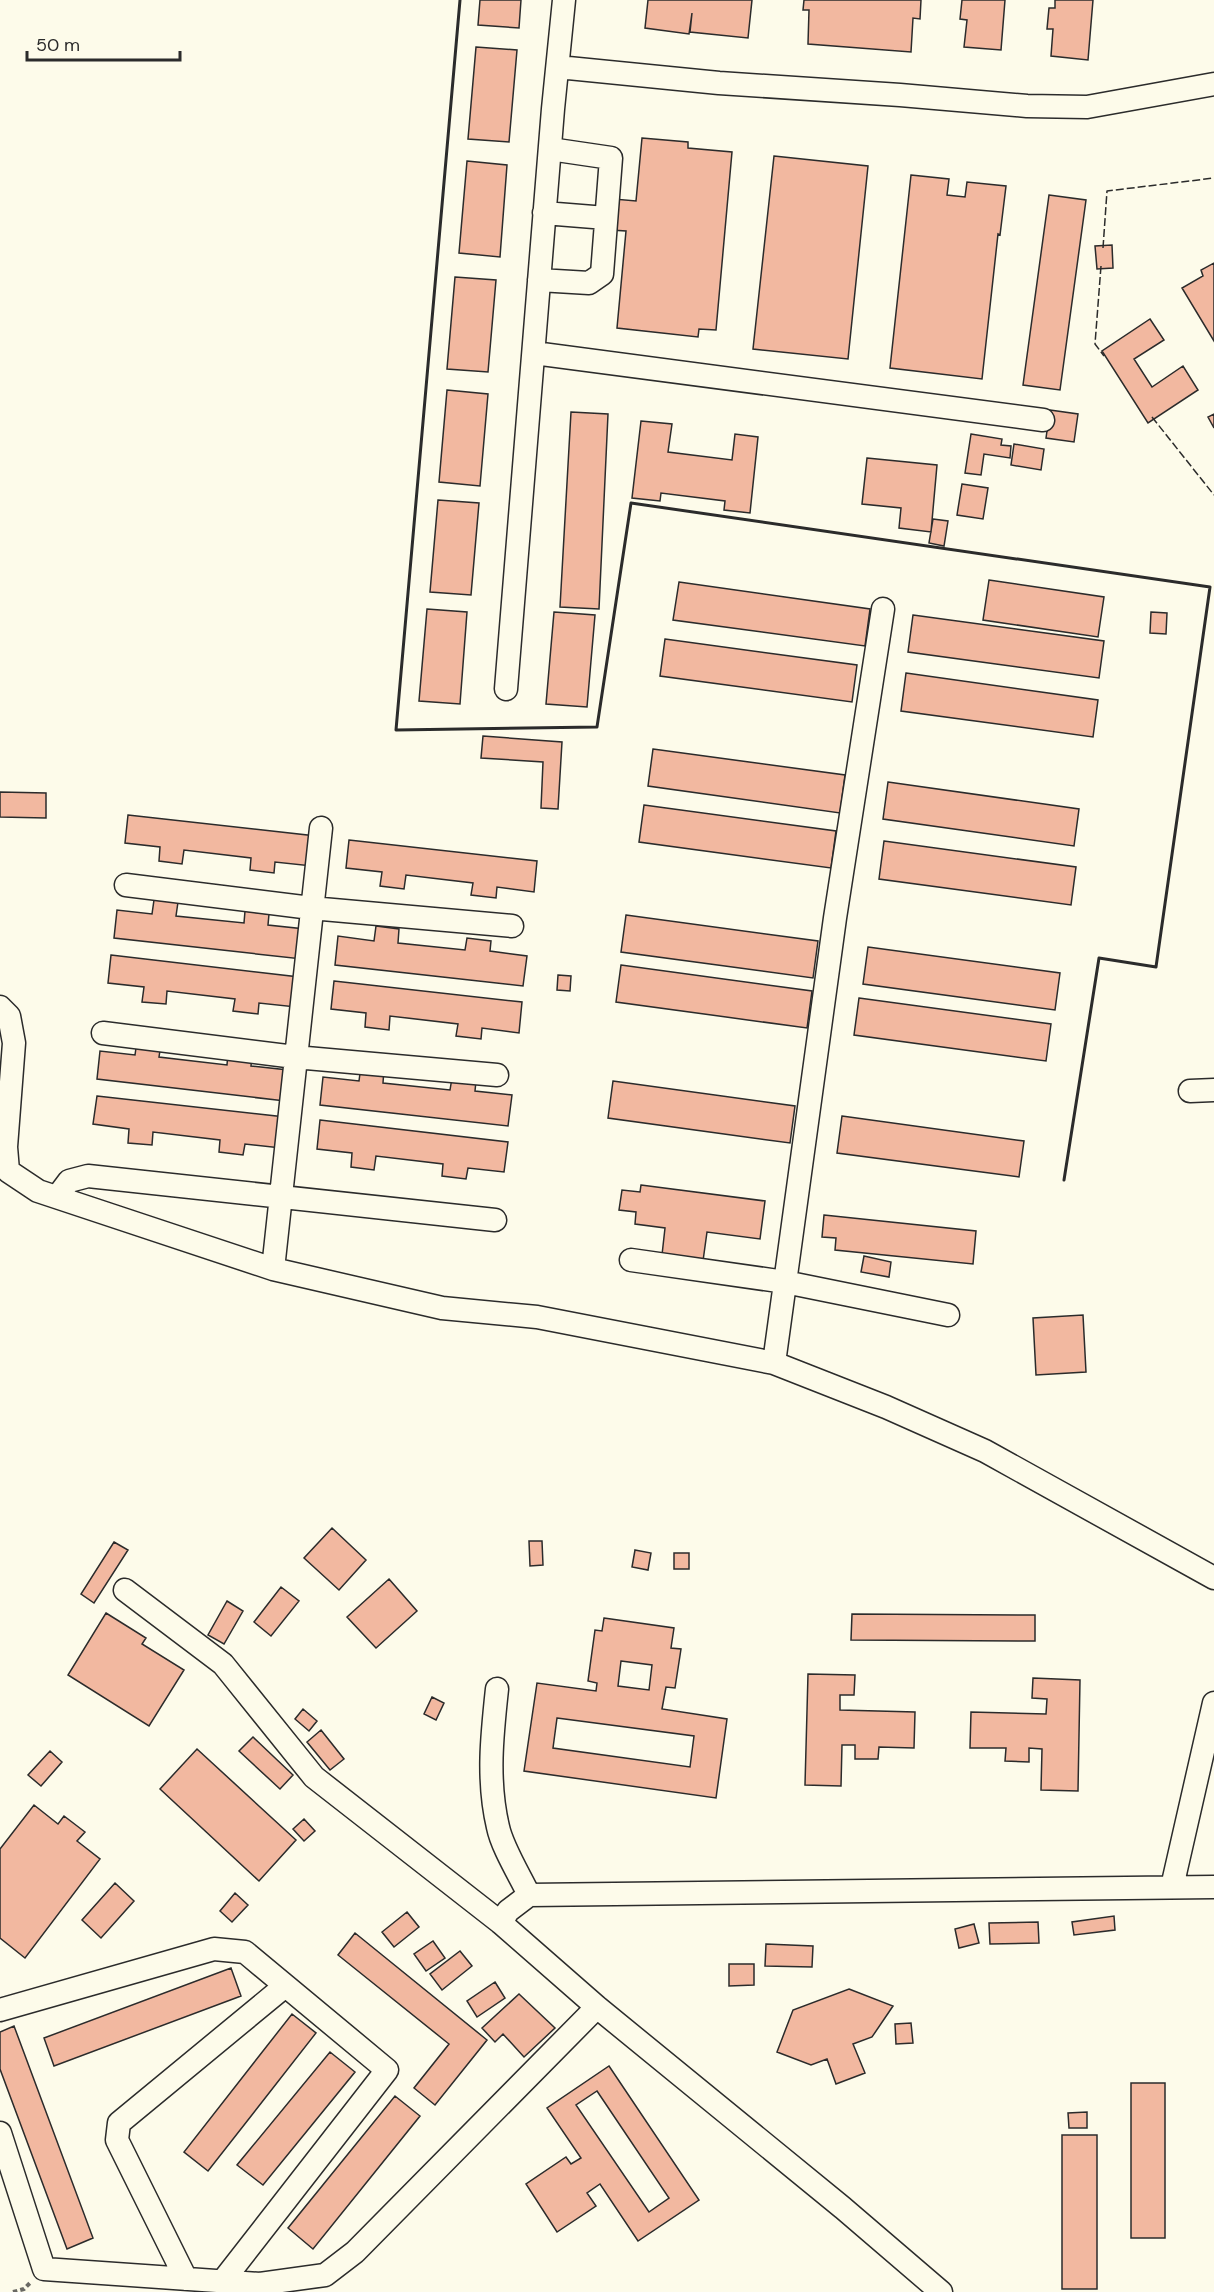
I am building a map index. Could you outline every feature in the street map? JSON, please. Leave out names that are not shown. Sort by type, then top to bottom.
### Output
[{"type":"street","points":[[506,689],[549,149],[564,0]]},
{"type":"street","points":[[558,67],[719,83],[1027,106],[1087,107],[1214,84]]},
{"type":"street","points":[[539,280],[589,283],[602,274],[611,158],[549,149]]},
{"type":"street","points":[[544,213],[606,218]]},
{"type":"street","points":[[534,353],[1043,420]]},
{"type":"street","points":[[774,1364],[835,918],[883,609]]},
{"type":"street","points":[[273,1269],[321,828]]},
{"type":"street","points":[[126,885],[311,908],[512,926]]},
{"type":"street","points":[[0,1007],[9,1016],[14,1044],[6,1148],[8,1171],[38,1191],[273,1269],[442,1308],[537,1317],[774,1364],[886,1407],[985,1451],[1214,1578]]},
{"type":"street","points":[[103,1033],[295,1057],[497,1075]]},
{"type":"street","points":[[1190,1091],[1214,1090]]},
{"type":"street","points":[[57,1197],[69,1181],[88,1176],[495,1220]]},
{"type":"street","points":[[631,1260],[784,1282],[948,1315]]},
{"type":"street","points":[[125,1590],[222,1664],[314,1777],[501,1923],[597,2007],[843,2208],[941,2292]]},
{"type":"street","points":[[496,1689],[491,1766],[498,1829],[529,1895]]},
{"type":"street","points":[[1172,1887],[1214,1703]]},
{"type":"street","points":[[501,1923],[508,1911],[529,1895],[1214,1887]]},
{"type":"street","points":[[0,2010],[214,1949],[245,1952],[387,2070],[222,2282]]},
{"type":"street","points":[[186,2279],[117,2140],[119,2123],[285,1986]]},
{"type":"street","points":[[0,2133],[44,2269],[260,2284],[325,2274],[355,2252],[597,2007]]},
{"type":"building","points":[[480,0],[521,0],[519,28],[478,25]]},
{"type":"building","points":[[648,0],[752,0],[748,38],[690,32],[692,13],[689,34],[645,28]]},
{"type":"building","points":[[804,0],[921,0],[920,19],[913,18],[911,52],[808,44],[809,10],[803,10]]},
{"type":"building","points":[[962,0],[1005,0],[1001,50],[964,47],[967,20],[960,19]]},
{"type":"building","points":[[1055,0],[1093,0],[1088,60],[1051,56],[1053,29],[1047,29],[1049,8],[1055,8]]},
{"type":"building","points":[[476,47],[517,50],[509,142],[468,139]]},
{"type":"building","points":[[642,138],[688,142],[688,148],[732,152],[716,330],[699,329],[698,337],[617,328],[626,231],[611,230],[614,199],[636,201]]},
{"type":"building","points":[[774,156],[868,166],[848,359],[753,349]]},
{"type":"building","points":[[467,161],[507,165],[500,257],[459,253]]},
{"type":"building","points":[[911,175],[949,179],[947,195],[965,197],[967,182],[1006,186],[1000,235],[998,234],[982,379],[890,368]]},
{"type":"building","points":[[1049,195],[1086,200],[1060,390],[1023,385]]},
{"type":"building","points":[[1112,245],[1113,268],[1097,269],[1095,246]]},
{"type":"building","points":[[1214,263],[1214,341],[1182,288],[1203,276],[1201,270]]},
{"type":"building","points":[[455,277],[496,280],[488,372],[447,369]]},
{"type":"building","points":[[1150,319],[1164,340],[1134,359],[1152,387],[1183,366],[1198,390],[1148,423],[1102,351]]},
{"type":"building","points":[[447,390],[488,394],[480,486],[439,482]]},
{"type":"building","points":[[1050,410],[1078,414],[1074,442],[1046,438]]},
{"type":"building","points":[[571,412],[608,414],[599,609],[560,607]]},
{"type":"building","points":[[1214,414],[1214,428],[1208,417]]},
{"type":"building","points":[[641,421],[672,424],[668,452],[732,460],[735,434],[758,437],[750,513],[724,510],[725,501],[661,493],[660,501],[632,498]]},
{"type":"building","points":[[971,434],[1002,439],[1001,445],[1011,446],[1010,458],[984,454],[981,475],[965,473]]},
{"type":"building","points":[[1014,444],[1044,449],[1041,470],[1011,465]]},
{"type":"building","points":[[867,458],[937,465],[931,532],[899,528],[901,508],[862,504]]},
{"type":"building","points":[[962,484],[988,488],[983,519],[957,515]]},
{"type":"building","points":[[438,500],[479,503],[471,595],[430,592]]},
{"type":"building","points":[[933,519],[948,521],[944,546],[929,543]]},
{"type":"building","points":[[989,580],[1104,597],[1098,637],[983,620]]},
{"type":"building","points":[[679,582],[870,609],[865,646],[673,620]]},
{"type":"building","points":[[427,609],[467,612],[460,704],[419,701]]},
{"type":"building","points":[[554,612],[595,615],[587,707],[546,704]]},
{"type":"building","points":[[1151,612],[1167,613],[1166,634],[1150,633]]},
{"type":"building","points":[[913,615],[1104,641],[1099,678],[908,652]]},
{"type":"building","points":[[665,639],[857,665],[852,702],[660,676]]},
{"type":"building","points":[[906,673],[1098,700],[1093,737],[901,711]]},
{"type":"building","points":[[483,736],[562,742],[558,809],[541,808],[543,762],[481,758]]},
{"type":"building","points":[[653,749],[845,775],[840,813],[648,786]]},
{"type":"building","points":[[888,782],[1079,809],[1074,846],[883,819]]},
{"type":"building","points":[[0,792],[46,793],[46,818],[0,817]]},
{"type":"building","points":[[644,805],[836,831],[831,868],[639,842]]},
{"type":"building","points":[[128,815],[316,836],[312,866],[275,862],[274,873],[250,870],[251,858],[184,850],[182,864],[159,861],[160,847],[125,843]]},
{"type":"building","points":[[349,840],[537,861],[534,892],[497,887],[496,898],[471,895],[473,883],[406,875],[404,889],[380,886],[382,872],[346,868]]},
{"type":"building","points":[[884,841],[1076,867],[1071,905],[879,879]]},
{"type":"building","points":[[154,900],[178,902],[176,916],[244,923],[245,911],[269,914],[268,925],[305,929],[302,959],[114,938],[117,910],[152,914]]},
{"type":"building","points":[[626,915],[818,941],[813,978],[621,952]]},
{"type":"building","points":[[376,926],[399,929],[398,943],[465,950],[467,938],[491,941],[490,951],[527,956],[523,986],[335,965],[338,936],[374,941]]},
{"type":"building","points":[[868,947],[1060,973],[1055,1010],[863,984]]},
{"type":"building","points":[[111,955],[299,977],[296,1007],[259,1003],[258,1014],[233,1011],[235,999],[167,991],[166,1004],[142,1002],[144,987],[108,983]]},
{"type":"building","points":[[621,965],[812,991],[807,1028],[616,1002]]},
{"type":"building","points":[[558,975],[571,976],[570,991],[557,990]]},
{"type":"building","points":[[334,981],[522,1002],[519,1033],[482,1028],[481,1039],[456,1036],[458,1024],[390,1016],[389,1030],[365,1027],[366,1013],[331,1009]]},
{"type":"building","points":[[859,998],[1051,1024],[1046,1061],[854,1035]]},
{"type":"building","points":[[137,1041],[161,1044],[159,1057],[227,1065],[228,1053],[252,1056],[251,1066],[288,1070],[285,1101],[97,1079],[100,1051],[135,1055]]},
{"type":"building","points":[[361,1066],[384,1069],[383,1083],[450,1090],[452,1078],[476,1081],[475,1091],[512,1095],[508,1126],[320,1105],[323,1077],[359,1081]]},
{"type":"building","points":[[613,1081],[795,1106],[790,1143],[608,1118]]},
{"type":"building","points":[[97,1096],[285,1117],[281,1148],[245,1144],[243,1155],[219,1152],[220,1140],[153,1132],[152,1145],[128,1143],[129,1129],[93,1124]]},
{"type":"building","points":[[842,1116],[1024,1141],[1019,1177],[837,1153]]},
{"type":"building","points":[[320,1120],[508,1142],[504,1172],[468,1168],[466,1179],[442,1176],[443,1164],[376,1156],[374,1170],[351,1167],[352,1153],[317,1149]]},
{"type":"building","points":[[641,1185],[765,1201],[760,1239],[707,1232],[703,1261],[662,1255],[665,1228],[635,1224],[636,1212],[619,1210],[622,1190],[640,1192]]},
{"type":"building","points":[[824,1215],[976,1231],[973,1264],[835,1250],[836,1238],[822,1237]]},
{"type":"building","points":[[864,1256],[891,1262],[889,1277],[861,1272]]},
{"type":"building","points":[[1083,1315],[1086,1372],[1036,1375],[1033,1318]]},
{"type":"building","points":[[332,1528],[366,1560],[339,1590],[304,1558]]},
{"type":"building","points":[[529,1541],[542,1541],[543,1565],[530,1566]]},
{"type":"building","points":[[114,1542],[128,1550],[94,1603],[81,1594]]},
{"type":"building","points":[[635,1550],[651,1553],[648,1570],[632,1567]]},
{"type":"building","points":[[674,1553],[689,1553],[689,1569],[674,1569]]},
{"type":"building","points":[[389,1579],[417,1611],[376,1648],[347,1617]]},
{"type":"building","points":[[281,1587],[299,1601],[271,1636],[254,1622]]},
{"type":"building","points":[[227,1601],[243,1611],[224,1644],[208,1635]]},
{"type":"building","points":[[106,1613],[146,1638],[142,1644],[184,1670],[149,1726],[68,1675]]},
{"type":"building","points":[[852,1614],[1035,1615],[1035,1641],[851,1640]]},
{"type":"building","points":[[604,1618],[674,1628],[671,1648],[681,1649],[675,1688],[666,1687],[662,1709],[727,1719],[716,1798],[524,1771],[537,1683],[596,1691],[597,1683],[588,1681],[595,1630],[602,1631]],"holes":[[[621,1661],[652,1665],[649,1690],[618,1686]],[[557,1718],[694,1736],[690,1767],[553,1748]]]},
{"type":"building","points":[[808,1674],[855,1675],[854,1695],[840,1695],[840,1710],[915,1712],[914,1748],[879,1747],[878,1759],[855,1759],[855,1745],[842,1745],[841,1786],[805,1785]]},
{"type":"building","points":[[1033,1678],[1080,1680],[1078,1791],[1041,1790],[1042,1749],[1029,1748],[1029,1762],[1005,1761],[1006,1748],[970,1748],[971,1712],[1046,1714],[1047,1699],[1032,1698]]},
{"type":"building","points":[[432,1697],[444,1703],[436,1720],[424,1714]]},
{"type":"building","points":[[303,1709],[317,1721],[309,1731],[295,1719]]},
{"type":"building","points":[[321,1730],[344,1759],[330,1770],[307,1742]]},
{"type":"building","points":[[253,1737],[293,1775],[280,1789],[239,1751]]},
{"type":"building","points":[[197,1749],[296,1840],[259,1881],[160,1789]]},
{"type":"building","points":[[50,1751],[62,1762],[41,1786],[28,1775]]},
{"type":"building","points":[[34,1805],[58,1824],[64,1816],[85,1832],[77,1841],[100,1859],[25,1958],[0,1938],[0,1849]]},
{"type":"building","points":[[304,1819],[315,1831],[304,1841],[293,1829]]},
{"type":"building","points":[[115,1883],[134,1901],[101,1938],[82,1920]]},
{"type":"building","points":[[235,1893],[248,1905],[232,1922],[220,1911]]},
{"type":"building","points":[[407,1912],[419,1927],[394,1947],[382,1932]]},
{"type":"building","points":[[1114,1916],[1115,1930],[1074,1935],[1072,1922]]},
{"type":"building","points":[[1038,1922],[1039,1943],[990,1944],[989,1923]]},
{"type":"building","points":[[974,1924],[979,1943],[959,1948],[955,1929]]},
{"type":"building","points":[[355,1933],[487,2040],[435,2105],[414,2088],[449,2044],[338,1955]]},
{"type":"building","points":[[433,1941],[445,1958],[426,1971],[414,1954]]},
{"type":"building","points":[[766,1944],[813,1946],[812,1967],[765,1966]]},
{"type":"building","points":[[460,1951],[472,1966],[442,1990],[430,1974]]},
{"type":"building","points":[[729,1964],[754,1964],[754,1985],[729,1986]]},
{"type":"building","points":[[231,1968],[241,1996],[54,2066],[44,2038]]},
{"type":"building","points":[[495,1982],[505,1998],[477,2017],[467,2001]]},
{"type":"building","points":[[849,1989],[893,2006],[872,2037],[853,2044],[865,2073],[836,2084],[827,2059],[811,2065],[777,2052],[793,2010]]},
{"type":"building","points":[[519,1994],[555,2028],[524,2057],[503,2034],[495,2042],[482,2028]]},
{"type":"building","points":[[292,2014],[316,2033],[208,2171],[184,2152]]},
{"type":"building","points":[[911,2023],[913,2043],[896,2044],[895,2024]]},
{"type":"building","points":[[14,2026],[93,2238],[67,2249],[0,2069],[0,2032]]},
{"type":"building","points":[[330,2052],[355,2072],[263,2185],[237,2165]]},
{"type":"building","points":[[609,2066],[699,2200],[638,2241],[600,2184],[587,2193],[596,2206],[557,2232],[526,2184],[566,2157],[571,2164],[581,2158],[547,2108]],"holes":[[[597,2091],[669,2198],[649,2212],[576,2105]]]},
{"type":"building","points":[[1131,2083],[1165,2083],[1165,2238],[1131,2238]]},
{"type":"building","points":[[395,2096],[420,2116],[313,2249],[288,2228]]},
{"type":"building","points":[[1087,2112],[1087,2128],[1069,2128],[1068,2113]]},
{"type":"building","points":[[1062,2135],[1097,2135],[1097,2289],[1062,2289]]},
{"type":"fence","points":[[1103,248],[1107,191],[1214,178]]},
{"type":"fence","points":[[1101,266],[1095,344],[1104,356]]},
{"type":"fence","points":[[1152,417],[1214,495]]},
{"type":"wall","points":[[460,0],[396,730],[597,727],[631,503],[1210,587],[1156,967],[1099,958],[1064,1180]]}]
